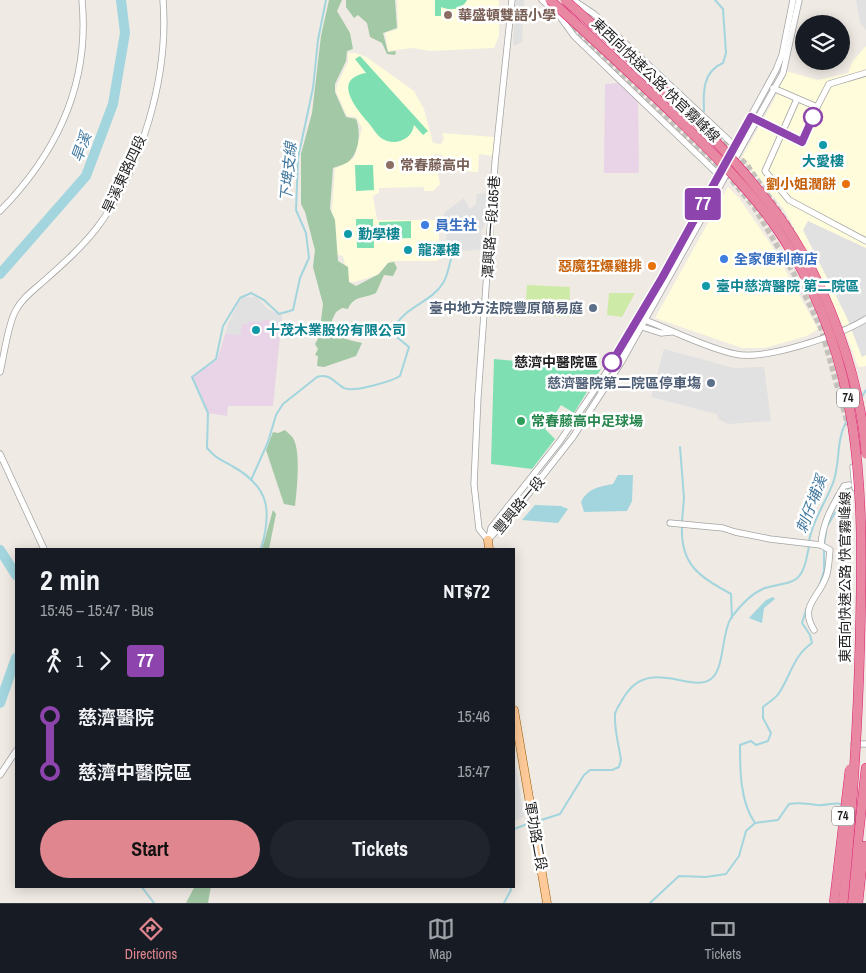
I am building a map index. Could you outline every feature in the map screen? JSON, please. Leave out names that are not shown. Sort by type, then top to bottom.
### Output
[{"type":"highway","name":"東西向快速公路 快官霧峰線","points":[[550,0],[648,90],[736,177],[774,226],[816,297],[838,359],[857,446],[862,556],[858,730],[843,903]]},
{"type":"highway","name":"東西向快速公路 快官霧峰線","points":[[565,0],[655,82],[718,145],[781,220],[822,293],[847,356],[860,413],[866,454]]},
{"type":"highway","name":"74","points":[[836,903],[850,761],[858,730]]},
{"type":"highway","name":"74","points":[[855,903],[866,768]]},
{"type":"highway","name":"74","points":[[855,903],[866,825]]},
{"type":"main road","points":[[488,540],[489,548]]},
{"type":"main road","name":"軍功路二段","points":[[515,716],[548,903]]},
{"type":"street","points":[[0,211],[38,168],[66,112],[82,52],[82,0]]},
{"type":"street","name":"旱溪東路四段","points":[[0,372],[15,310],[22,300],[69,258],[95,230],[110,209],[143,137],[157,91],[164,56],[163,0]]},
{"type":"street","name":"潭興路一段165巷","points":[[488,540],[479,529],[474,484],[478,396],[496,163],[512,0]]},
{"type":"street","points":[[542,0],[566,22]]},
{"type":"street","points":[[573,0],[594,14],[741,151]]},
{"type":"street","name":"豐興路一段","points":[[771,88],[782,55],[793,0]]},
{"type":"street","name":"豐興路一段","points":[[488,540],[522,502],[573,437],[622,362],[641,319],[721,177],[735,146],[754,118],[788,56],[799,0]]},
{"type":"street","points":[[558,14],[574,36],[721,177]]},
{"type":"street","points":[[754,118],[802,142],[829,84],[866,73]]},
{"type":"street","points":[[771,88],[817,107]]},
{"type":"street","points":[[797,99],[765,171],[789,200],[866,241]]},
{"type":"street","name":"豐興路一段","points":[[721,177],[741,151],[754,118]]},
{"type":"street","points":[[641,319],[733,354],[753,356],[812,342],[866,320]]},
{"type":"street","points":[[638,326],[661,333],[671,332]]},
{"type":"street","points":[[836,903],[854,744],[858,522],[852,442]]},
{"type":"street","points":[[0,454],[44,548]]},
{"type":"street","points":[[821,545],[823,526],[829,511],[844,486],[849,485]]},
{"type":"street","points":[[670,522],[723,528],[735,532],[821,545],[830,550],[827,574],[821,589],[809,606],[808,614],[814,630]]},
{"type":"street","points":[[854,744],[866,744]]},
{"type":"street","points":[[0,775],[15,752]]},
{"type":"street","points":[[855,903],[866,795]]},
{"type":"shaded area","name":"華盛頓雙語小學","points":[[397,0],[499,0],[499,36],[494,48],[430,51],[413,48],[388,51],[385,33],[398,29]]},
{"type":"shaded area","points":[[516,0],[524,0],[522,42],[514,46],[513,40]]},
{"type":"shaded area","points":[[856,0],[866,0],[866,30],[860,22]]},
{"type":"shaded area","points":[[866,46],[866,366],[858,367],[842,323],[785,211],[742,157],[775,98],[786,71],[818,80],[848,73],[852,62]]},
{"type":"shaded area","name":"常春藤高中","points":[[348,53],[356,53],[368,58],[414,91],[424,109],[433,143],[441,144],[444,139],[442,133],[494,137],[493,156],[479,154],[478,172],[450,170],[442,155],[434,154],[440,184],[433,191],[424,191],[424,187],[379,188],[379,193],[373,196],[377,220],[439,220],[439,245],[445,245],[445,256],[436,261],[390,261],[377,275],[354,282],[349,282],[343,256],[335,254],[332,209],[335,169],[354,158],[362,128],[356,117],[347,116],[336,92],[337,85],[348,62]]},
{"type":"shaded area","points":[[619,83],[638,100],[639,173],[604,173],[605,84]]},
{"type":"shaded area","points":[[728,187],[739,198],[772,246],[818,329],[807,336],[765,348],[742,348],[655,318]]},
{"type":"shaded area","points":[[489,193],[488,220],[481,231],[483,249],[452,252],[447,245],[444,213],[464,198],[470,209],[476,204],[477,194]]},
{"type":"shaded area","points":[[808,221],[866,248],[866,355],[862,357],[847,318],[803,230]]},
{"type":"shaded area","name":"十茂木業股份有限公司","points":[[246,297],[256,297],[267,309],[282,316],[273,406],[228,406],[227,416],[208,413],[192,377],[217,360],[229,322],[240,300]]},
{"type":"shaded area","points":[[246,297],[256,297],[267,309],[282,316],[281,326],[263,318],[263,322],[248,321],[248,324],[242,324],[240,335],[226,334],[229,322],[240,300]]},
{"type":"shaded area","name":"慈濟醫院第二院區停車塲","points":[[664,349],[734,368],[764,367],[771,421],[728,424],[718,419],[717,414],[651,397]]},
{"type":"shaded area","points":[[515,768],[524,817],[515,821]]},
{"type":"green space","points":[[329,0],[342,0],[337,11],[350,33],[353,49],[347,51],[346,61],[335,84],[335,92],[346,117],[356,119],[359,135],[356,151],[350,161],[333,168],[330,209],[335,220],[338,261],[348,267],[349,282],[356,286],[379,274],[388,263],[394,262],[397,268],[393,276],[384,275],[376,293],[356,299],[348,309],[342,308],[336,312],[332,320],[339,335],[362,343],[356,356],[324,367],[317,366],[318,356],[315,355],[318,349],[315,344],[319,337],[323,304],[313,267],[315,250],[301,204],[301,154],[312,113],[321,36]]},
{"type":"green space","points":[[346,0],[395,0],[397,28],[383,33],[388,52],[396,51],[395,55],[387,54],[382,43],[370,37],[367,23],[358,15],[354,18],[346,7]]},
{"type":"green space","points":[[435,0],[467,0],[456,9],[441,7],[441,16],[435,16]]},
{"type":"green space","points":[[360,56],[428,131],[423,135],[414,125],[410,135],[397,142],[386,141],[377,134],[356,107],[349,93],[350,81],[356,76],[366,73],[355,59]]},
{"type":"green space","points":[[355,165],[373,165],[374,190],[356,191]]},
{"type":"green space","points":[[356,219],[373,219],[374,248],[357,248]]},
{"type":"green space","points":[[411,221],[411,238],[379,239],[379,222]]},
{"type":"green space","points":[[527,285],[570,287],[569,317],[525,315]]},
{"type":"green space","points":[[609,293],[635,293],[622,317],[607,315]]},
{"type":"green space","name":"常春藤高中足球場","points":[[494,359],[601,369],[574,413],[561,405],[545,429],[555,439],[532,469],[491,464]]},
{"type":"green space","points":[[285,430],[293,438],[297,452],[298,471],[295,506],[284,504],[266,450],[273,432],[278,433]]},
{"type":"green space","points":[[273,510],[276,514],[269,548],[262,548]]},
{"type":"green space","points":[[194,888],[211,888],[208,903],[186,903]]},
{"type":"water","points":[[618,475],[633,475],[632,501],[627,511],[584,512],[581,502],[584,497],[594,489],[613,484]]},
{"type":"water","points":[[535,505],[561,506],[568,509],[558,523],[522,520]]},
{"type":"water","points":[[773,597],[775,599],[764,608],[762,623],[749,618],[766,600]]},
{"type":"waterway","name":"旱溪","points":[[0,274],[86,176],[113,104],[125,33],[121,0]]},
{"type":"waterway","name":"下埤支線","points":[[261,548],[267,512],[261,491],[245,474],[217,457],[207,448],[208,413],[192,377],[216,359],[223,326],[240,298],[251,293],[264,300],[279,314],[293,310],[300,278],[309,258],[306,233],[296,210],[298,158],[313,88],[318,40],[326,0]]},
{"type":"waterway","points":[[704,111],[704,90],[708,77],[711,71],[723,63],[726,53],[723,9],[715,0]]},
{"type":"waterway","points":[[251,480],[268,442],[276,415],[283,404],[317,377],[326,376],[344,388],[355,389],[372,386],[400,376],[409,347],[398,338],[395,327],[405,314],[438,290],[446,277],[452,256]]},
{"type":"waterway","name":"刺仔埔溪","points":[[861,398],[866,390]]},
{"type":"waterway","name":"刺仔埔溪","points":[[809,541],[816,519],[833,483],[841,434],[848,419]]},
{"type":"waterway","points":[[680,447],[684,498],[682,521]]},
{"type":"waterway","points":[[828,525],[849,488]]},
{"type":"waterway","points":[[682,526],[684,551],[688,560],[701,575],[731,594],[732,618]]},
{"type":"waterway","points":[[824,544],[826,532]]},
{"type":"waterway","name":"刺仔埔溪","points":[[535,822],[560,814],[584,775],[590,770],[612,770],[619,767],[621,760],[615,714],[624,697],[634,685],[645,679],[657,677],[692,682],[703,682],[711,679],[719,667],[731,618],[755,593],[797,578],[804,569],[809,546]]},
{"type":"waterway","points":[[820,584],[824,571],[824,549]]},
{"type":"waterway","name":"旱溪","points":[[0,550],[15,573]]},
{"type":"waterway","points":[[755,823],[750,815],[744,796],[740,745],[751,741],[756,745],[768,741],[771,733],[763,718],[763,707],[774,699],[796,660],[812,643],[810,635],[802,623],[807,607]]},
{"type":"waterway","name":"旱溪","points":[[0,703],[15,661]]},
{"type":"waterway","points":[[650,903],[679,876],[706,877],[726,874],[739,856],[746,831],[755,823],[778,820],[789,804],[842,804]]},
{"type":"waterway","name":"刺仔埔溪","points":[[515,829],[530,823]]},
{"type":"waterway","name":"下埤支線","points":[[143,888],[154,903]]},
{"type":"waterway","name":"刺仔埔溪","points":[[504,903],[510,888]]},
{"type":"tunnel","points":[[581,7],[609,33]]},
{"type":"tunnel","points":[[566,22],[725,172],[754,207],[797,279],[821,328],[848,425]]},
{"type":"tunnel","points":[[705,124],[747,165],[792,230]]},
{"type":"bus line","name":"77","points":[[612,362],[662,278],[751,117],[802,142],[813,117]]},
{"type":"place","name":"華盛頓雙語小學","points":[[448,15]]},
{"type":"place","name":"大愛樓","points":[[823,145]]},
{"type":"place","name":"常春藤高中","points":[[390,165]]},
{"type":"place","name":"劉小姐潤餅","points":[[846,184]]},
{"type":"place","name":"員生社","points":[[425,225]]},
{"type":"place","name":"勤學樓","points":[[348,234]]},
{"type":"place","name":"龍澤樓","points":[[408,250]]},
{"type":"place","name":"全家便利商店","points":[[724,259]]},
{"type":"place","name":"惡魔狂爆雞排","points":[[652,266]]},
{"type":"place","name":"臺中慈濟醫院 第二院區","points":[[706,286]]},
{"type":"place","name":"臺中地方法院豐原簡易庭","points":[[593,308]]},
{"type":"place","name":"十茂木業股份有限公司","points":[[256,330]]},
{"type":"place","name":"慈濟中醫院區","points":[[612,362]]},
{"type":"place","name":"慈濟醫院第二院區停車塲","points":[[711,383]]},
{"type":"place","name":"常春藤高中足球場","points":[[521,421]]}]
